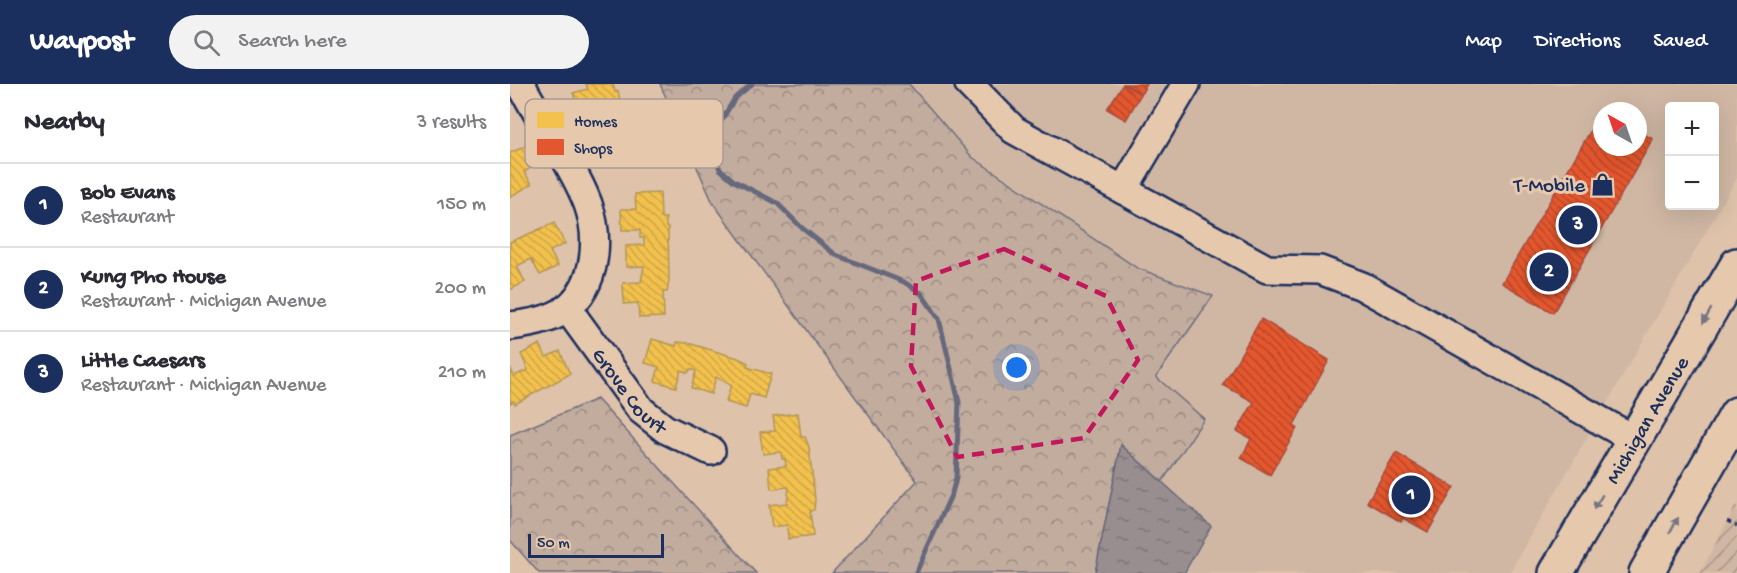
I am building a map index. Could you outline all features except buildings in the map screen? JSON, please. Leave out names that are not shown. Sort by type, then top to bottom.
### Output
[{"type":"main road","name":"Michigan Avenue","points":[[1556,573],[1737,266]]},
{"type":"main road","points":[[1646,573],[1737,414]]},
{"type":"street","points":[[521,84],[530,99]]},
{"type":"street","points":[[969,84],[1014,129],[1267,269],[1320,270],[1362,286],[1635,440]]},
{"type":"street","points":[[1123,190],[1186,84]]},
{"type":"street","points":[[510,326],[549,317],[567,308],[581,294],[590,273],[594,248],[592,219],[582,190],[569,168]]},
{"type":"street","name":"Grove Court","points":[[567,308],[641,410],[665,429],[711,451]]},
{"type":"path","points":[[1727,521],[1737,526]]},
{"type":"highlighted area","points":[[1004,249],[1106,296],[1138,360],[1084,438],[957,457],[911,366],[916,281]]},
{"type":"shaded area","points":[[910,84],[1737,84],[1737,178],[1719,209],[1719,102],[1665,102],[1665,210],[1719,210],[1509,573],[986,573],[1137,268],[972,157]]},
{"type":"shaded area","points":[[1737,503],[1737,573],[1700,573]]},
{"type":"green space","points":[[660,84],[909,84],[972,157],[1137,268],[1213,296],[1156,377],[1204,419],[1162,482],[1121,445],[1095,573],[832,573],[917,481],[713,203],[697,168],[723,168],[723,99],[667,99]]},
{"type":"green space","points":[[597,399],[756,573],[539,573],[510,540],[510,435]]},
{"type":"water","points":[[1121,445],[1211,526],[1184,573],[1095,573]]},
{"type":"waterway","points":[[723,118],[735,98],[752,84]]},
{"type":"waterway","points":[[720,168],[734,181],[777,203],[802,228],[836,255],[904,282],[921,293],[939,319],[959,402],[956,478],[952,493],[916,573]]},
{"type":"place","name":"T-Mobile","points":[[1603,184]]},
{"type":"place","name":"Little Caesars","points":[[1578,225]]},
{"type":"place","name":"Kung Pho House","points":[[1549,272]]},
{"type":"place","name":"Bob Evans","points":[[1411,495]]}]
